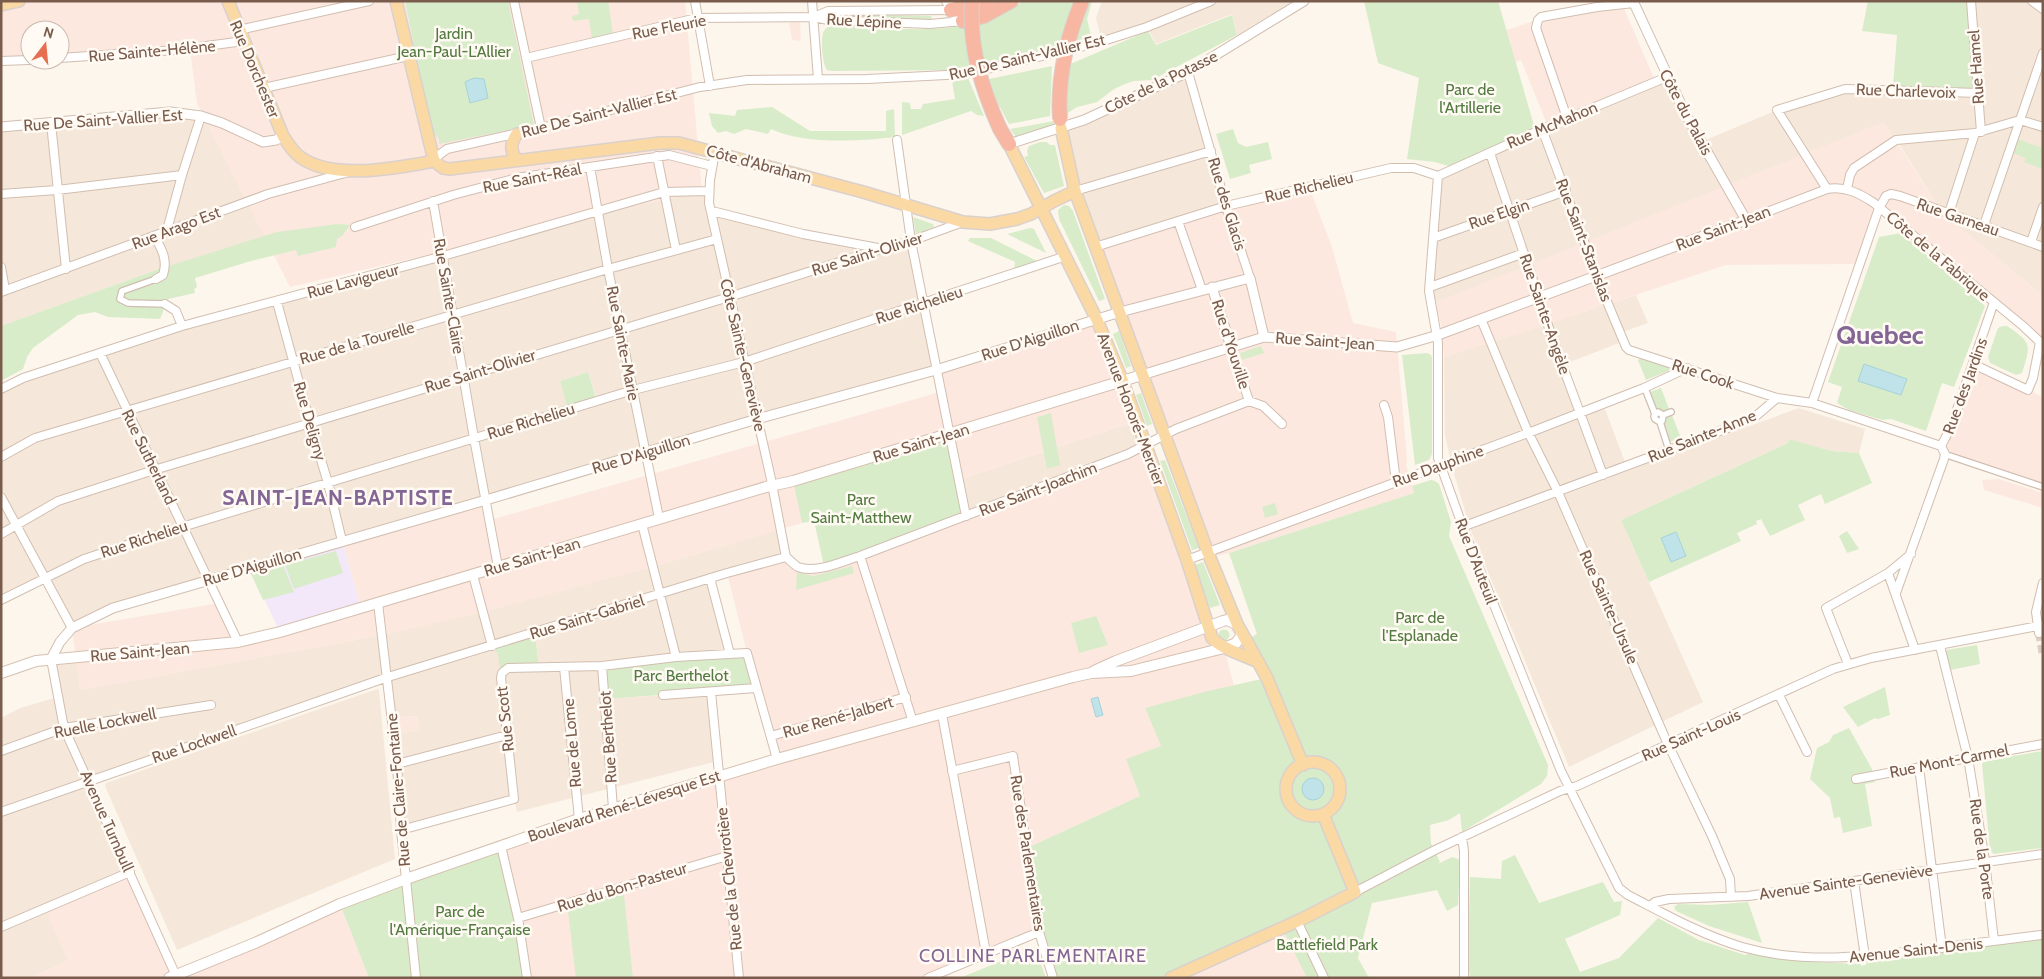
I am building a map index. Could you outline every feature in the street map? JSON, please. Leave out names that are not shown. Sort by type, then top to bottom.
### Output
[{"type":"highway","points":[[972,1],[972,32],[977,68],[982,87],[1000,129],[1009,144]]},
{"type":"highway","points":[[949,5],[967,8],[985,1]]},
{"type":"highway","points":[[963,21],[984,16],[1011,1]]},
{"type":"highway","points":[[1060,124],[1062,66],[1072,25],[1082,1]]},
{"type":"main road","points":[[1,5],[19,1]]},
{"type":"main road","name":"Rue Dorchester","points":[[228,1],[282,136]]},
{"type":"main road","points":[[396,1],[434,162]]},
{"type":"main road","points":[[949,5],[963,21]]},
{"type":"main road","name":"Avenue Honoré-Mercier","points":[[1060,124],[1075,191],[1208,553],[1242,635],[1267,678],[1303,765]]},
{"type":"main road","points":[[517,134],[511,145],[513,156],[517,160]]},
{"type":"main road","name":"Rue De Saint-Vallier Est","points":[[282,136],[290,148],[301,158],[318,166],[353,171],[378,171],[434,162]]},
{"type":"main road","name":"Côte d'Abraham","points":[[434,162],[443,168],[450,169],[660,143],[679,143],[905,204],[964,222],[1003,222],[1024,217],[1075,191]]},
{"type":"main road","name":"Avenue Honoré-Mercier","points":[[1009,144],[1097,320],[1123,382],[1146,445],[1187,560],[1208,628],[1212,638],[1224,648]]},
{"type":"main road","name":"Rue Saint-Jean","points":[[1,672],[36,661],[51,659],[159,651],[238,642],[378,603],[660,518],[951,434],[1142,375]]},
{"type":"main road","name":"Boulevard René-Lévesque Est","points":[[174,977],[340,904],[579,819],[777,759],[1091,673],[1122,658],[1227,620],[1237,624]]},
{"type":"main road","name":"Boulevard René-Lévesque Est","points":[[1091,673],[1131,671],[1224,648],[1236,643],[1242,635]]},
{"type":"main road","points":[[1224,648],[1239,652],[1256,661]]},
{"type":"main road","points":[[1310,763],[1326,766],[1338,778],[1340,794],[1331,810],[1323,814],[1307,816],[1300,812],[1289,800],[1287,792],[1290,776],[1303,765],[1310,763]]},
{"type":"main road","points":[[1171,978],[1355,892],[1323,814]]},
{"type":"street","points":[[239,30],[369,1]]},
{"type":"street","points":[[514,1],[541,128]]},
{"type":"street","points":[[695,1],[710,86]]},
{"type":"street","points":[[812,1],[818,79]]},
{"type":"street","name":"Rue De Saint-Vallier Est","points":[[434,162],[439,155],[447,150],[710,86],[747,80],[898,78],[966,74],[1096,43],[1147,27],[1211,1]]},
{"type":"street","name":"Côte de la Potasse","points":[[1009,144],[1060,124],[1084,120],[1188,72],[1304,1]]},
{"type":"street","name":"Rue Hamel","points":[[1971,1],[1978,93],[1978,133]]},
{"type":"street","points":[[2032,1],[2043,9]]},
{"type":"street","points":[[1567,118],[1536,28],[1538,20],[1541,17],[1598,6],[1634,2]]},
{"type":"street","name":"Côte du Palais","points":[[1634,2],[1667,77],[1701,142],[1746,220]]},
{"type":"street","name":"Rue Lépine","points":[[814,17],[828,11],[949,5]]},
{"type":"street","name":"Rue Fleurie","points":[[526,58],[697,18],[814,17]]},
{"type":"street","name":"Rue Lépine","points":[[814,17],[828,20],[930,24],[963,21]]},
{"type":"street","name":"Rue Sainte-Hélène","points":[[70,57],[176,50],[244,41]]},
{"type":"street","points":[[1984,225],[2043,53]]},
{"type":"street","points":[[264,88],[408,56]]},
{"type":"street","points":[[1,61],[20,60]]},
{"type":"street","name":"Rue des Glacis","points":[[1188,72],[1226,206],[1250,278],[1264,337]]},
{"type":"street","name":"Rue McMahon","points":[[1438,176],[1567,118],[1667,77]]},
{"type":"street","name":"Rue Charlevoix","points":[[1827,189],[1777,110],[1845,89],[1978,93]]},
{"type":"street","name":"Rue De Saint-Vallier Est","points":[[1,127],[170,112],[201,116],[222,123],[263,142],[276,140],[282,136]]},
{"type":"street","points":[[168,230],[182,175],[201,116]]},
{"type":"street","points":[[1847,189],[1850,175],[1854,168],[1896,140],[1978,133],[2020,120],[2043,126]]},
{"type":"street","points":[[50,123],[66,268]]},
{"type":"street","name":"Rue Saint-Stanislas","points":[[1542,129],[1626,347],[1629,350]]},
{"type":"street","points":[[1949,213],[1978,133]]},
{"type":"street","points":[[897,140],[911,242],[966,516]]},
{"type":"street","points":[[1075,191],[1211,151]]},
{"type":"street","name":"Côte Sainte-Geneviève","points":[[715,152],[709,191],[712,211],[786,557]]},
{"type":"street","name":"Rue Sainte-Angèle","points":[[1490,153],[1603,475]]},
{"type":"street","points":[[657,156],[676,250]]},
{"type":"street","name":"Rue Saint-Réal","points":[[355,227],[432,201],[517,178],[657,156],[674,156],[712,166]]},
{"type":"street","name":"Rue Sainte-Marie","points":[[590,167],[608,269],[660,518]]},
{"type":"street","name":"Rue Richelieu","points":[[1095,247],[1226,206],[1391,168],[1414,168],[1438,176]]},
{"type":"street","name":"Rue Arago Est","points":[[3,291],[268,194],[353,171]]},
{"type":"street","points":[[1,194],[57,190],[182,175]]},
{"type":"street","name":"Rue D'Auteuil","points":[[1438,176],[1429,296],[1438,335],[1438,458],[1462,527],[1569,789],[1616,884],[1622,891],[1650,906]]},
{"type":"street","name":"Rue Saint-Jean","points":[[1142,375],[1264,337],[1398,347],[1438,335],[1827,189]]},
{"type":"street","name":"Côte de la Fabrique","points":[[1827,189],[1847,189],[1860,194],[2024,326],[2041,342]]},
{"type":"street","name":"Rue Lavigueur","points":[[1,389],[23,378],[182,326],[443,256],[664,192],[709,191]]},
{"type":"street","name":"Rue Elgin","points":[[1433,238],[1566,191]]},
{"type":"street","name":"Rue Garneau","points":[[1879,208],[1882,200],[1891,194],[2043,247]]},
{"type":"street","name":"Rue Sainte-Claire","points":[[432,201],[498,567]]},
{"type":"street","points":[[2031,242],[2043,207]]},
{"type":"street","points":[[1812,403],[1879,208]]},
{"type":"street","points":[[712,211],[804,234],[881,249]]},
{"type":"street","name":"Rue d'Youville","points":[[1178,221],[1202,290]]},
{"type":"street","name":"Rue Saint-Olivier","points":[[1,534],[58,501],[620,328],[729,297],[881,249],[911,242],[964,222]]},
{"type":"street","points":[[154,236],[165,257],[166,267],[163,276],[122,291],[120,299],[128,303],[165,304],[176,311],[182,326]]},
{"type":"street","name":"Rue de la Tourelle","points":[[1,456],[35,438],[608,269],[717,239]]},
{"type":"street","points":[[1430,287],[1524,253]]},
{"type":"street","name":"Rue Richelieu","points":[[1,600],[84,559],[182,527],[633,390],[744,362],[1066,256]]},
{"type":"street","points":[[1,267],[3,291]]},
{"type":"street","name":"Rue D'Aiguillon","points":[[51,659],[60,642],[72,628],[113,608],[757,419],[936,370],[1120,312],[1250,278]]},
{"type":"street","name":"Rue d'Youville","points":[[1212,287],[1249,401]]},
{"type":"street","name":"Rue Deligny","points":[[277,302],[328,483],[342,541]]},
{"type":"street","name":"Rue des Jardins","points":[[1896,593],[1944,459],[1945,454],[1941,446],[1951,427],[1994,302]]},
{"type":"street","name":"Rue Sainte-Ursule","points":[[1481,319],[1528,432],[1558,492],[1669,745],[1730,878],[1731,897]]},
{"type":"street","points":[[1973,364],[2028,390],[2041,342]]},
{"type":"street","name":"Rue Cook","points":[[1629,350],[1777,398]]},
{"type":"street","name":"Rue Sutherland","points":[[100,353],[126,412],[238,642]]},
{"type":"street","name":"Rue Dauphine","points":[[1187,560],[1644,388],[1687,368]]},
{"type":"street","points":[[1646,391],[1655,414],[1654,420],[1660,422]]},
{"type":"street","points":[[1777,398],[1812,403],[1941,446]]},
{"type":"street","name":"Rue Sainte-Anne","points":[[1462,527],[1756,416],[1777,398]]},
{"type":"street","points":[[1249,401],[1263,406],[1282,424]]},
{"type":"street","name":"Rue Saint-Joachim","points":[[786,557],[797,566],[808,569],[860,556],[1128,454],[1164,436],[1249,401]]},
{"type":"street","points":[[1384,405],[1388,417],[1396,482]]},
{"type":"street","points":[[1655,414],[1661,413],[1663,415],[1671,412]]},
{"type":"street","points":[[1663,415],[1660,422],[1669,450]]},
{"type":"street","points":[[1950,456],[2043,488]]},
{"type":"street","points":[[1,497],[72,628]]},
{"type":"street","points":[[642,524],[676,657]]},
{"type":"street","name":"Rue des Jardins","points":[[1848,664],[1826,608],[1888,573],[1912,552]]},
{"type":"street","points":[[860,556],[913,722]]},
{"type":"street","name":"Rue Saint-Gabriel","points":[[388,677],[710,578],[786,557]]},
{"type":"street","points":[[1888,573],[1915,650]]},
{"type":"street","points":[[473,575],[492,646]]},
{"type":"street","points":[[710,578],[730,654]]},
{"type":"street","points":[[2040,628],[2036,612],[2043,583]]},
{"type":"street","name":"Rue de Claire-Fontaine","points":[[378,603],[397,764],[401,830],[416,978]]},
{"type":"street","name":"Rue Saint-Louis","points":[[1355,892],[1462,838],[1848,664],[2040,628]]},
{"type":"street","name":"Rue de la Porte","points":[[1940,646],[1968,758],[1985,861],[1994,941]]},
{"type":"street","points":[[564,667],[602,666],[676,657],[747,654],[777,759]]},
{"type":"street","name":"Avenue Turnbull","points":[[51,659],[64,728],[130,872],[174,977]]},
{"type":"street","name":"Rue Berthelot","points":[[602,666],[613,808]]},
{"type":"street","name":"Rue Scott","points":[[401,830],[514,799],[502,673],[508,668],[564,667]]},
{"type":"street","name":"Rue de Lome","points":[[564,667],[579,819]]},
{"type":"street","name":"Rue Lockwell","points":[[1,812],[388,677]]},
{"type":"street","points":[[663,695],[756,688]]},
{"type":"street","name":"Rue de la Chevrotière","points":[[711,692],[739,978]]},
{"type":"street","points":[[1780,695],[1807,752]]},
{"type":"street","name":"Rue René-Jalbert","points":[[770,736],[906,697]]},
{"type":"street","name":"Ruelle Lockwell","points":[[1,751],[64,728],[211,705]]},
{"type":"street","points":[[942,714],[986,953]]},
{"type":"street","points":[[397,764],[507,735]]},
{"type":"street","name":"Rue Mont-Carmel","points":[[1856,779],[2043,744]]},
{"type":"street","name":"Rue des Parlementaires","points":[[952,772],[1013,756],[1040,932],[1053,978]]},
{"type":"street","points":[[1919,767],[1942,948]]},
{"type":"street","points":[[1462,838],[1464,851],[1464,978]]},
{"type":"street","points":[[501,846],[518,918],[527,978]]},
{"type":"street","name":"Avenue Sainte-Geneviève","points":[[1650,906],[1655,902],[1669,899],[1731,897],[2043,854]]},
{"type":"street","name":"Rue du Bon-Pasteur","points":[[518,918],[727,856]]},
{"type":"street","points":[[1,927],[130,872]]},
{"type":"street","points":[[1854,881],[1864,957]]},
{"type":"street","name":"Avenue Saint-Denis","points":[[1650,906],[1700,931],[1744,947],[1806,956],[1864,957],[2041,935]]},
{"type":"street","points":[[1296,921],[1324,978]]},
{"type":"street","points":[[928,978],[1040,932]]},
{"type":"shaded area","points":[[1,1],[685,1],[702,191],[290,287],[197,104],[190,49],[70,57],[70,20],[20,20],[20,60],[1,61]]},
{"type":"shaded area","points":[[1102,1],[1304,1],[1239,41],[1232,14],[1156,44],[1147,27],[1102,42],[1096,18]]},
{"type":"shaded area","points":[[1971,1],[2032,1],[2043,9],[2043,296],[1943,214],[1896,139],[1434,303],[1433,238],[1438,176],[1667,77],[1701,142],[1777,110],[1845,89],[1978,93]]},
{"type":"shaded area","points":[[1622,4],[1654,78],[1547,124],[1521,60],[1512,63],[1501,32],[1537,20]]},
{"type":"shaded area","points":[[800,22],[801,41],[792,40],[789,23]]},
{"type":"shaded area","points":[[1188,72],[1226,206],[1095,247],[1061,128]]},
{"type":"shaded area","points":[[170,112],[201,116],[337,224],[159,269],[1,326],[1,127]]},
{"type":"shaded area","points":[[1884,122],[1943,214],[2043,296],[2043,342],[1880,208],[1860,264],[1726,265],[1444,357],[1441,325],[1434,303]]},
{"type":"shaded area","points":[[1309,187],[1332,247],[1353,323],[1396,332],[1406,464],[1414,493],[1229,553],[1210,557],[1095,247],[1178,221]]},
{"type":"shaded area","points":[[709,191],[712,211],[881,249],[911,241],[936,370],[788,416],[646,453],[113,608],[72,628],[45,577],[1,600],[1,389],[182,326],[664,192]],"holes":[[[588,372],[599,405],[570,414],[560,381]]]},
{"type":"shaded area","points":[[1636,295],[1648,323],[1617,334],[1619,343],[1560,366],[1578,418],[1605,409],[1628,470],[1799,408],[1865,429],[1859,453],[1831,451],[1789,440],[1788,443],[1621,520],[1703,702],[1569,767],[1471,531],[1452,467],[1445,435],[1444,357]]},
{"type":"shaded area","points":[[1097,320],[1137,421],[959,480],[793,481],[802,523],[652,567],[483,612],[383,635],[80,690],[72,628],[219,603],[238,642],[361,608],[342,541],[486,500],[490,520],[940,392],[936,370]]},
{"type":"shaded area","points":[[1973,364],[2043,397],[2043,487],[1945,454],[1943,443]]},
{"type":"shaded area","points":[[1137,421],[1146,445],[966,516],[959,480]]},
{"type":"shaded area","points":[[1146,445],[1208,628],[1224,648],[1234,686],[1145,708],[1161,746],[1140,796],[1027,848],[1039,932],[928,978],[527,978],[501,846],[777,759],[727,573],[786,557],[797,566],[818,568]]},
{"type":"shaded area","points":[[1999,479],[2043,493],[2043,508],[1984,490],[1982,480]]},
{"type":"shaded area","points":[[780,529],[786,557],[711,578],[730,654],[605,699],[711,692],[718,761],[517,812],[514,799],[401,830],[393,739],[401,733],[419,730],[417,716],[399,717],[391,715],[388,678],[89,780],[130,872],[68,961],[30,978],[1,978],[1,718],[20,708],[58,697],[51,659],[77,657],[80,690],[383,635],[652,567]],"holes":[[[535,635],[539,668],[498,654],[496,650]]]},
{"type":"shaded area","points":[[342,541],[361,608],[280,632],[249,568]]},
{"type":"shaded area","points":[[377,689],[379,690],[395,859],[177,950],[105,786],[106,783]]},
{"type":"shaded area","points":[[417,716],[419,730],[401,733],[399,717]]},
{"type":"shaded area","points":[[130,872],[176,975],[340,904],[369,978],[30,978],[68,961],[45,909]]},
{"type":"shaded area","points":[[1282,928],[1307,978],[1171,978]]},
{"type":"green space","name":"Jardin Jean-Paul-L'Allier","points":[[405,1],[508,1],[534,125],[439,144],[439,139],[431,131]]},
{"type":"green space","points":[[577,1],[608,1],[613,34],[592,39],[589,19],[573,21],[572,16],[579,14]]},
{"type":"green space","points":[[1023,1],[1092,1],[1087,19],[1092,40],[960,70],[832,71],[827,70],[825,67],[822,52],[823,33],[826,28],[833,24],[907,29],[955,27],[1001,14]]},
{"type":"green space","name":"Parc de l'Artillerie","points":[[1364,1],[1498,1],[1535,129],[1449,166],[1435,162],[1407,159],[1419,78],[1378,63]]},
{"type":"green space","points":[[1868,1],[1971,1],[1974,91],[1893,86],[1897,35],[1862,31]]},
{"type":"green space","points":[[827,14],[931,16],[932,18],[928,21]]},
{"type":"green space","points":[[1232,15],[1237,35],[1152,80],[1134,81],[1125,84],[1114,89],[1097,102],[1077,107],[1060,118],[1068,65],[1148,31],[1156,45]]},
{"type":"green space","points":[[1052,66],[1050,116],[1009,124],[994,96],[989,79]]},
{"type":"green space","points":[[968,78],[984,116],[977,115],[971,111],[902,135],[902,102],[910,103],[911,109],[921,109],[923,104],[955,99],[952,81]]},
{"type":"green space","points":[[772,107],[810,131],[886,131],[886,111],[894,109],[895,137],[866,140],[816,140],[799,138],[771,129],[768,134],[746,129],[734,134],[726,131],[718,133],[712,126],[709,113],[735,116],[737,110]]},
{"type":"green space","points":[[1054,121],[1054,126],[1016,137],[1010,129]]},
{"type":"green space","points":[[1233,129],[1238,143],[1246,147],[1268,142],[1272,159],[1249,165],[1251,173],[1230,179],[1216,134]]},
{"type":"green space","points":[[2017,139],[2043,148],[2043,169],[2024,162],[2026,158],[2013,153]]},
{"type":"green space","points":[[1040,142],[1055,145],[1064,186],[1044,193],[1024,157],[1028,156],[1029,146]]},
{"type":"green space","points":[[1064,205],[1069,206],[1073,211],[1105,299],[1099,301],[1059,219],[1058,210]]},
{"type":"green space","points":[[913,217],[933,224],[934,227],[916,235]]},
{"type":"green space","points":[[337,224],[350,225],[343,235],[337,239],[336,247],[298,256],[296,250],[195,278],[197,287],[194,289],[195,293],[168,299],[160,319],[108,317],[95,312],[78,315],[33,348],[27,357],[23,369],[1,381],[1,326],[159,269],[277,232]]},
{"type":"green space","points":[[1030,228],[1034,229],[1046,253],[1007,234]]},
{"type":"green space","points":[[1901,233],[1985,306],[1954,387],[1942,383],[1926,431],[1891,419],[1882,420],[1849,410],[1837,403],[1842,387],[1828,382],[1879,237]]},
{"type":"green space","points":[[970,238],[991,238],[1037,261],[1014,270],[1015,262],[968,241]]},
{"type":"green space","points":[[2007,326],[2021,336],[2027,345],[2027,356],[2022,373],[2016,375],[1990,363],[1988,357],[1998,328]]},
{"type":"green space","points":[[1119,331],[1131,366],[1126,368],[1113,334]]},
{"type":"green space","points":[[1261,346],[1264,353],[1242,360],[1240,353]]},
{"type":"green space","points":[[1427,353],[1432,358],[1432,454],[1429,460],[1415,465],[1402,355]]},
{"type":"green space","points":[[1641,358],[1673,369],[1646,380],[1638,360]]},
{"type":"green space","points":[[588,372],[596,398],[567,406],[560,381]]},
{"type":"green space","points":[[1661,388],[1669,409],[1665,411],[1657,409],[1650,392]]},
{"type":"green space","points":[[1141,393],[1152,424],[1147,426],[1136,395]]},
{"type":"green space","points":[[1051,413],[1060,465],[1047,469],[1037,417]]},
{"type":"green space","points":[[1672,415],[1681,438],[1670,442],[1663,425],[1667,417]]},
{"type":"green space","name":"Parc Saint-Matthew","points":[[951,434],[966,516],[824,566],[814,521],[802,523],[793,481]]},
{"type":"green space","points":[[1789,439],[1831,451],[1859,453],[1872,483],[1825,504],[1821,494],[1798,505],[1805,520],[1770,536],[1761,519],[1756,521],[1757,524],[1737,533],[1741,541],[1649,582],[1621,520],[1788,443]]},
{"type":"green space","points":[[1165,460],[1199,548],[1192,550],[1160,461]]},
{"type":"green space","points":[[1431,480],[1439,484],[1451,522],[1449,536],[1548,765],[1547,776],[1541,784],[1462,832],[1460,813],[1449,820],[1430,825],[1431,843],[1440,862],[1438,864],[1452,857],[1458,859],[1460,864],[1458,905],[1447,911],[1437,890],[1372,903],[1358,958],[1369,978],[1307,978],[1282,928],[1171,978],[1054,978],[1039,932],[1027,848],[1140,796],[1126,759],[1161,746],[1145,708],[1266,678],[1248,639],[1257,634],[1229,553],[1414,493],[1412,486]]},
{"type":"green space","points":[[1275,503],[1278,514],[1265,518],[1262,507]]},
{"type":"green space","points":[[1847,531],[1859,549],[1847,553],[1839,536]]},
{"type":"green space","points":[[336,551],[343,573],[294,589],[285,565]]},
{"type":"green space","points":[[1203,562],[1220,605],[1210,608],[1195,565]]},
{"type":"green space","points":[[283,565],[294,592],[263,600],[251,574]]},
{"type":"green space","points":[[852,566],[854,573],[796,590],[797,572],[813,576]]},
{"type":"green space","points":[[1096,616],[1108,645],[1079,653],[1071,623]]},
{"type":"green space","points":[[1224,629],[1230,635],[1224,641],[1218,635]]},
{"type":"green space","points":[[535,635],[539,668],[500,670],[498,654],[492,646]]},
{"type":"green space","points":[[1977,645],[1980,664],[1950,670],[1946,650]]},
{"type":"green space","name":"Parc Berthelot","points":[[747,653],[756,688],[605,699],[602,666]]},
{"type":"green space","points":[[1885,687],[1890,715],[1878,719],[1875,718],[1858,727],[1843,707]]},
{"type":"green space","points":[[1849,728],[1872,769],[1875,782],[1865,784],[1872,826],[1843,833],[1840,817],[1834,818],[1830,798],[1810,779],[1817,748],[1829,742],[1833,735]]},
{"type":"green space","points":[[2043,751],[2043,848],[1994,854],[1990,850],[1982,764],[1984,761]]},
{"type":"green space","name":"Parc de l'Amérique-Française","points":[[501,846],[527,978],[369,978],[340,904]]},
{"type":"green space","points":[[1515,855],[1539,903],[1603,882],[1614,902],[1622,901],[1620,915],[1565,939],[1580,972],[1619,958],[1658,918],[1699,940],[1745,955],[1750,953],[1809,962],[1861,964],[1861,966],[1866,965],[1866,963],[2043,938],[2043,978],[1470,978],[1468,962],[1470,877],[1501,879],[1502,861]]},
{"type":"green space","points":[[623,887],[633,978],[576,978],[567,903]]},
{"type":"green space","points":[[1748,902],[1762,943],[1709,926],[1676,911],[1674,907],[1678,904],[1710,905]]},
{"type":"green space","points":[[1035,947],[1046,978],[960,978]]},
{"type":"water","points":[[474,78],[484,79],[488,98],[470,103],[465,82]]},
{"type":"water","points":[[1864,364],[1907,379],[1901,395],[1858,381]]},
{"type":"water","points":[[1676,532],[1686,556],[1671,562],[1661,538]]},
{"type":"water","points":[[1098,697],[1103,715],[1096,717],[1091,699]]},
{"type":"water","points":[[1313,778],[1323,785],[1324,789],[1317,799],[1313,800],[1303,793],[1302,789],[1309,779]]},
{"type":"tunnel","points":[[2039,633],[2043,655]]},
{"type":"district","name":"Quebec","points":[[1880,335]]},
{"type":"district","name":"SAINT-JEAN-BAPTISTE","points":[[338,497]]},
{"type":"district","name":"COLLINE PARLEMENTAIRE","points":[[1033,956]]},
{"type":"park label","name":"Parc de l'Esplanade","points":[[1420,626]]},
{"type":"park label","name":"Battlefield Park","points":[[1327,944]]}]
